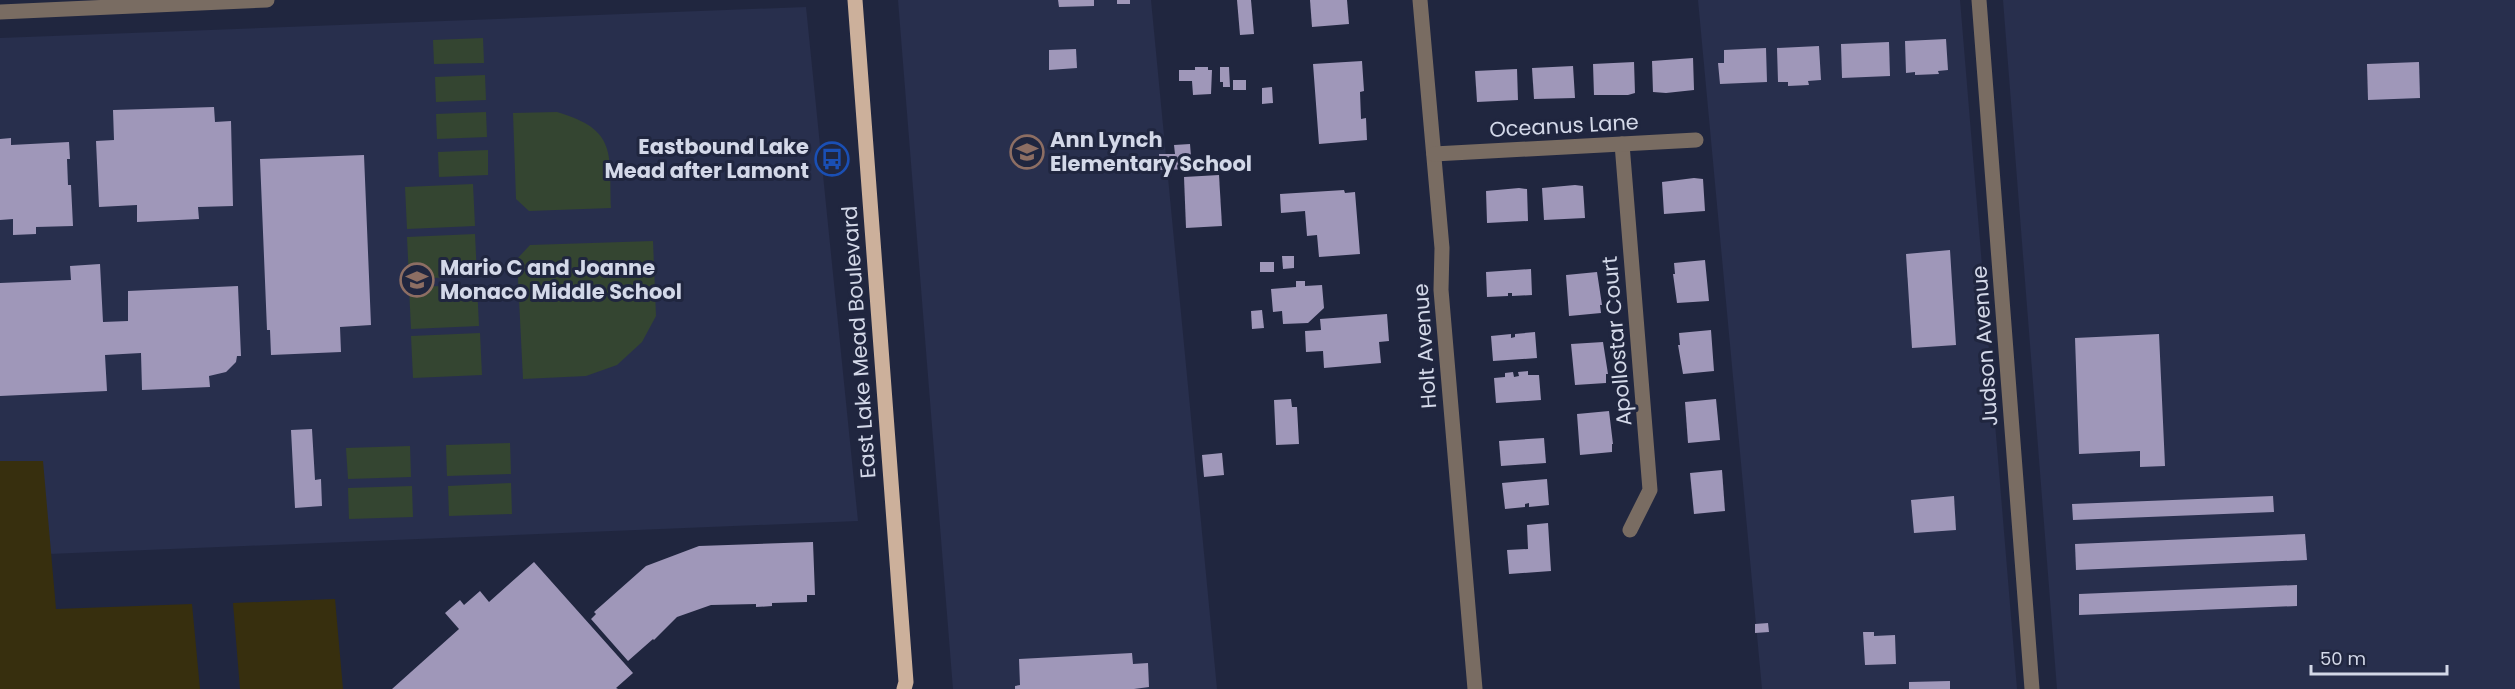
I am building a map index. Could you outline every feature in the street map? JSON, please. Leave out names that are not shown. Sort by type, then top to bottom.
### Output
[{"type":"main road","name":"East Lake Mead Boulevard","points":[[855,0],[907,687]]},
{"type":"street","points":[[0,12],[267,0]]},
{"type":"street","name":"Holt Avenue","points":[[1420,0],[1442,248],[1441,290],[1475,689]]},
{"type":"street","name":"Judson Avenue","points":[[1979,0],[2032,689]]},
{"type":"street","name":"Oceanus Lane","points":[[1434,154],[1696,140]]},
{"type":"street","name":"Apollostar Court","points":[[1622,144],[1650,490],[1630,530]]},
{"type":"shaded area","points":[[898,0],[1151,0],[1217,689],[953,689]]},
{"type":"shaded area","points":[[1698,0],[1960,0],[2017,689],[1762,689]]},
{"type":"shaded area","points":[[2003,0],[2515,0],[2515,689],[2057,689]]},
{"type":"shaded area","name":"Mario C and Joanne Monaco Middle School","points":[[806,7],[858,521],[0,556],[0,38]]},
{"type":"green space","points":[[483,38],[484,63],[434,64],[433,40]]},
{"type":"green space","points":[[485,75],[486,100],[436,102],[435,77]]},
{"type":"green space","points":[[486,112],[487,137],[437,139],[436,114]]},
{"type":"green space","points":[[557,112],[591,127],[606,146],[609,158],[611,208],[529,211],[516,199],[513,113]]},
{"type":"green space","points":[[488,150],[488,175],[439,177],[438,152]]},
{"type":"green space","points":[[473,184],[475,226],[407,229],[405,187]]},
{"type":"green space","points":[[475,234],[477,276],[409,279],[407,237]]},
{"type":"green space","points":[[653,241],[656,316],[642,342],[617,365],[586,376],[523,379],[517,259],[530,245]]},
{"type":"green space","points":[[477,285],[479,326],[411,329],[409,287]]},
{"type":"green space","points":[[480,333],[482,375],[413,378],[411,336]]},
{"type":"green space","points":[[510,443],[511,474],[447,476],[446,445]]},
{"type":"green space","points":[[410,446],[411,477],[348,479],[346,448]]},
{"type":"green space","points":[[511,483],[512,514],[449,516],[448,486]]},
{"type":"green space","points":[[412,486],[413,517],[349,519],[348,488]]},
{"type":"sand","points":[[0,461],[43,461],[56,609],[192,604],[200,689],[0,689]]},
{"type":"sand","points":[[335,599],[343,689],[240,689],[233,603]]},
{"type":"building","points":[[1058,0],[1094,0],[1094,6],[1059,7]]},
{"type":"building","points":[[1117,0],[1130,0],[1130,4],[1117,4]]},
{"type":"building","points":[[1237,0],[1251,0],[1254,34],[1240,35]]},
{"type":"building","points":[[1310,0],[1347,0],[1349,24],[1312,27]]},
{"type":"building","points":[[1946,39],[1948,70],[1938,71],[1939,74],[1906,73],[1905,41]]},
{"type":"building","points":[[1889,42],[1890,76],[1842,78],[1841,44]]},
{"type":"building","points":[[1819,46],[1821,80],[1808,81],[1809,85],[1788,86],[1788,82],[1778,82],[1777,48]]},
{"type":"building","points":[[1766,48],[1767,82],[1720,84],[1718,63],[1724,63],[1724,50]]},
{"type":"building","points":[[1076,49],[1077,68],[1049,70],[1049,50]]},
{"type":"building","points":[[1693,58],[1694,90],[1653,92],[1652,61]]},
{"type":"building","points":[[1362,61],[1364,91],[1360,92],[1361,119],[1366,118],[1367,140],[1319,144],[1313,64]]},
{"type":"building","points":[[1634,62],[1635,93],[1594,95],[1593,64]]},
{"type":"building","points":[[2419,62],[2420,98],[2368,100],[2367,64]]},
{"type":"building","points":[[1573,66],[1575,98],[1534,99],[1532,68]]},
{"type":"building","points":[[1195,67],[1208,67],[1208,70],[1212,70],[1211,94],[1193,95],[1192,81],[1179,81],[1179,70],[1195,70]]},
{"type":"building","points":[[1220,67],[1229,67],[1230,87],[1223,87],[1223,82],[1220,82]]},
{"type":"building","points":[[1517,69],[1518,100],[1477,102],[1475,71]]},
{"type":"building","points":[[1233,80],[1246,80],[1246,90],[1233,90]]},
{"type":"building","points":[[1272,87],[1273,103],[1262,104],[1262,88]]},
{"type":"building","points":[[214,107],[215,122],[231,121],[233,206],[198,207],[199,219],[137,222],[137,205],[99,207],[96,141],[114,140],[113,110]]},
{"type":"building","points":[[11,138],[11,145],[69,142],[68,185],[71,185],[73,226],[36,227],[36,234],[13,235],[13,219],[0,220],[0,139]]},
{"type":"building","points":[[1190,144],[1192,169],[1160,170],[1159,154],[1175,154],[1174,145]]},
{"type":"building","points":[[364,155],[371,325],[340,327],[341,352],[271,355],[270,330],[267,330],[260,159]]},
{"type":"building","points":[[1219,175],[1222,226],[1186,228],[1184,177]]},
{"type":"building","points":[[1703,179],[1705,211],[1664,214],[1662,182]]},
{"type":"building","points":[[1583,186],[1585,218],[1544,220],[1542,188]]},
{"type":"building","points":[[1527,189],[1528,221],[1487,223],[1486,191]]},
{"type":"building","points":[[1344,190],[1345,193],[1355,192],[1360,254],[1319,257],[1317,235],[1307,236],[1305,211],[1281,213],[1280,194]]},
{"type":"building","points":[[1950,250],[1956,345],[1912,348],[1906,254]]},
{"type":"building","points":[[1282,256],[1294,256],[1294,268],[1283,269]]},
{"type":"building","points":[[1705,260],[1709,301],[1677,303],[1673,274],[1675,274],[1674,263]]},
{"type":"building","points":[[1260,262],[1274,262],[1274,272],[1260,272]]},
{"type":"building","points":[[100,264],[103,322],[128,321],[128,291],[238,286],[241,356],[237,356],[236,362],[226,372],[209,376],[210,387],[142,390],[141,353],[105,355],[107,391],[0,396],[0,283],[71,280],[70,266]]},
{"type":"building","points":[[1531,269],[1532,295],[1512,296],[1512,293],[1508,293],[1508,296],[1487,297],[1486,272]]},
{"type":"building","points":[[1597,272],[1601,313],[1569,316],[1566,275]]},
{"type":"building","points":[[1296,281],[1305,281],[1305,286],[1322,285],[1324,308],[1308,323],[1283,324],[1282,311],[1273,312],[1271,289],[1296,287]]},
{"type":"building","points":[[1262,310],[1264,328],[1252,329],[1251,311]]},
{"type":"building","points":[[1387,314],[1389,341],[1379,342],[1381,363],[1324,368],[1323,351],[1306,352],[1305,331],[1321,330],[1320,319]]},
{"type":"building","points":[[1711,330],[1714,371],[1683,374],[1678,345],[1680,345],[1679,333]]},
{"type":"building","points":[[1535,332],[1537,358],[1493,361],[1491,336],[1511,334],[1511,338],[1515,337],[1515,334]]},
{"type":"building","points":[[2159,334],[2165,466],[2140,467],[2140,451],[2079,454],[2075,338]]},
{"type":"building","points":[[1603,342],[1608,374],[1606,374],[1606,383],[1575,385],[1571,344]]},
{"type":"building","points":[[1528,371],[1528,375],[1539,375],[1541,400],[1496,403],[1494,378],[1505,377],[1505,373],[1513,372],[1514,377],[1519,376],[1518,372]]},
{"type":"building","points":[[1291,399],[1292,407],[1297,407],[1299,444],[1276,445],[1274,400]]},
{"type":"building","points":[[1716,399],[1720,440],[1688,443],[1685,402]]},
{"type":"building","points":[[1609,411],[1612,452],[1580,455],[1577,414]]},
{"type":"building","points":[[312,429],[315,480],[321,479],[322,506],[295,508],[291,430]]},
{"type":"building","points":[[1544,438],[1546,463],[1501,466],[1499,441]]},
{"type":"building","points":[[1222,453],[1224,475],[1204,477],[1202,455]]},
{"type":"building","points":[[1722,470],[1725,511],[1694,514],[1690,473]]},
{"type":"building","points":[[1547,479],[1549,505],[1529,507],[1529,503],[1525,504],[1525,507],[1505,509],[1502,483]]},
{"type":"building","points":[[1954,496],[1956,530],[1914,533],[1911,500]]},
{"type":"building","points":[[2273,496],[2274,512],[2073,520],[2072,504]]},
{"type":"building","points":[[1548,523],[1551,571],[1509,574],[1507,550],[1528,549],[1527,525]]},
{"type":"building","points":[[2305,534],[2307,560],[2076,570],[2075,544]]},
{"type":"building","points":[[813,542],[815,595],[807,595],[807,602],[772,603],[772,606],[756,607],[756,604],[711,605],[677,617],[628,661],[591,619],[596,614],[594,612],[646,566],[699,546]]},
{"type":"building","points":[[534,562],[633,673],[616,688],[618,689],[392,689],[459,629],[445,613],[460,600],[464,605],[480,591],[489,602]]},
{"type":"building","points":[[2297,585],[2297,606],[2079,615],[2079,594]]},
{"type":"building","points":[[1768,623],[1769,632],[1755,633],[1755,624]]},
{"type":"building","points":[[1863,632],[1874,632],[1874,636],[1895,635],[1896,664],[1865,665]]},
{"type":"building","points":[[1132,653],[1133,664],[1148,663],[1149,687],[1015,689],[1015,686],[1020,685],[1019,659]]},
{"type":"building","points":[[1950,681],[1950,689],[1909,689],[1909,682]]},
{"type":"place","name":"Ann Lynch Elementary School","points":[[1027,152]]},
{"type":"place","name":"Eastbound Lake Mead after Lamont","points":[[832,159]]},
{"type":"place","name":"Mario C and Joanne Monaco Middle School","points":[[417,280]]}]
